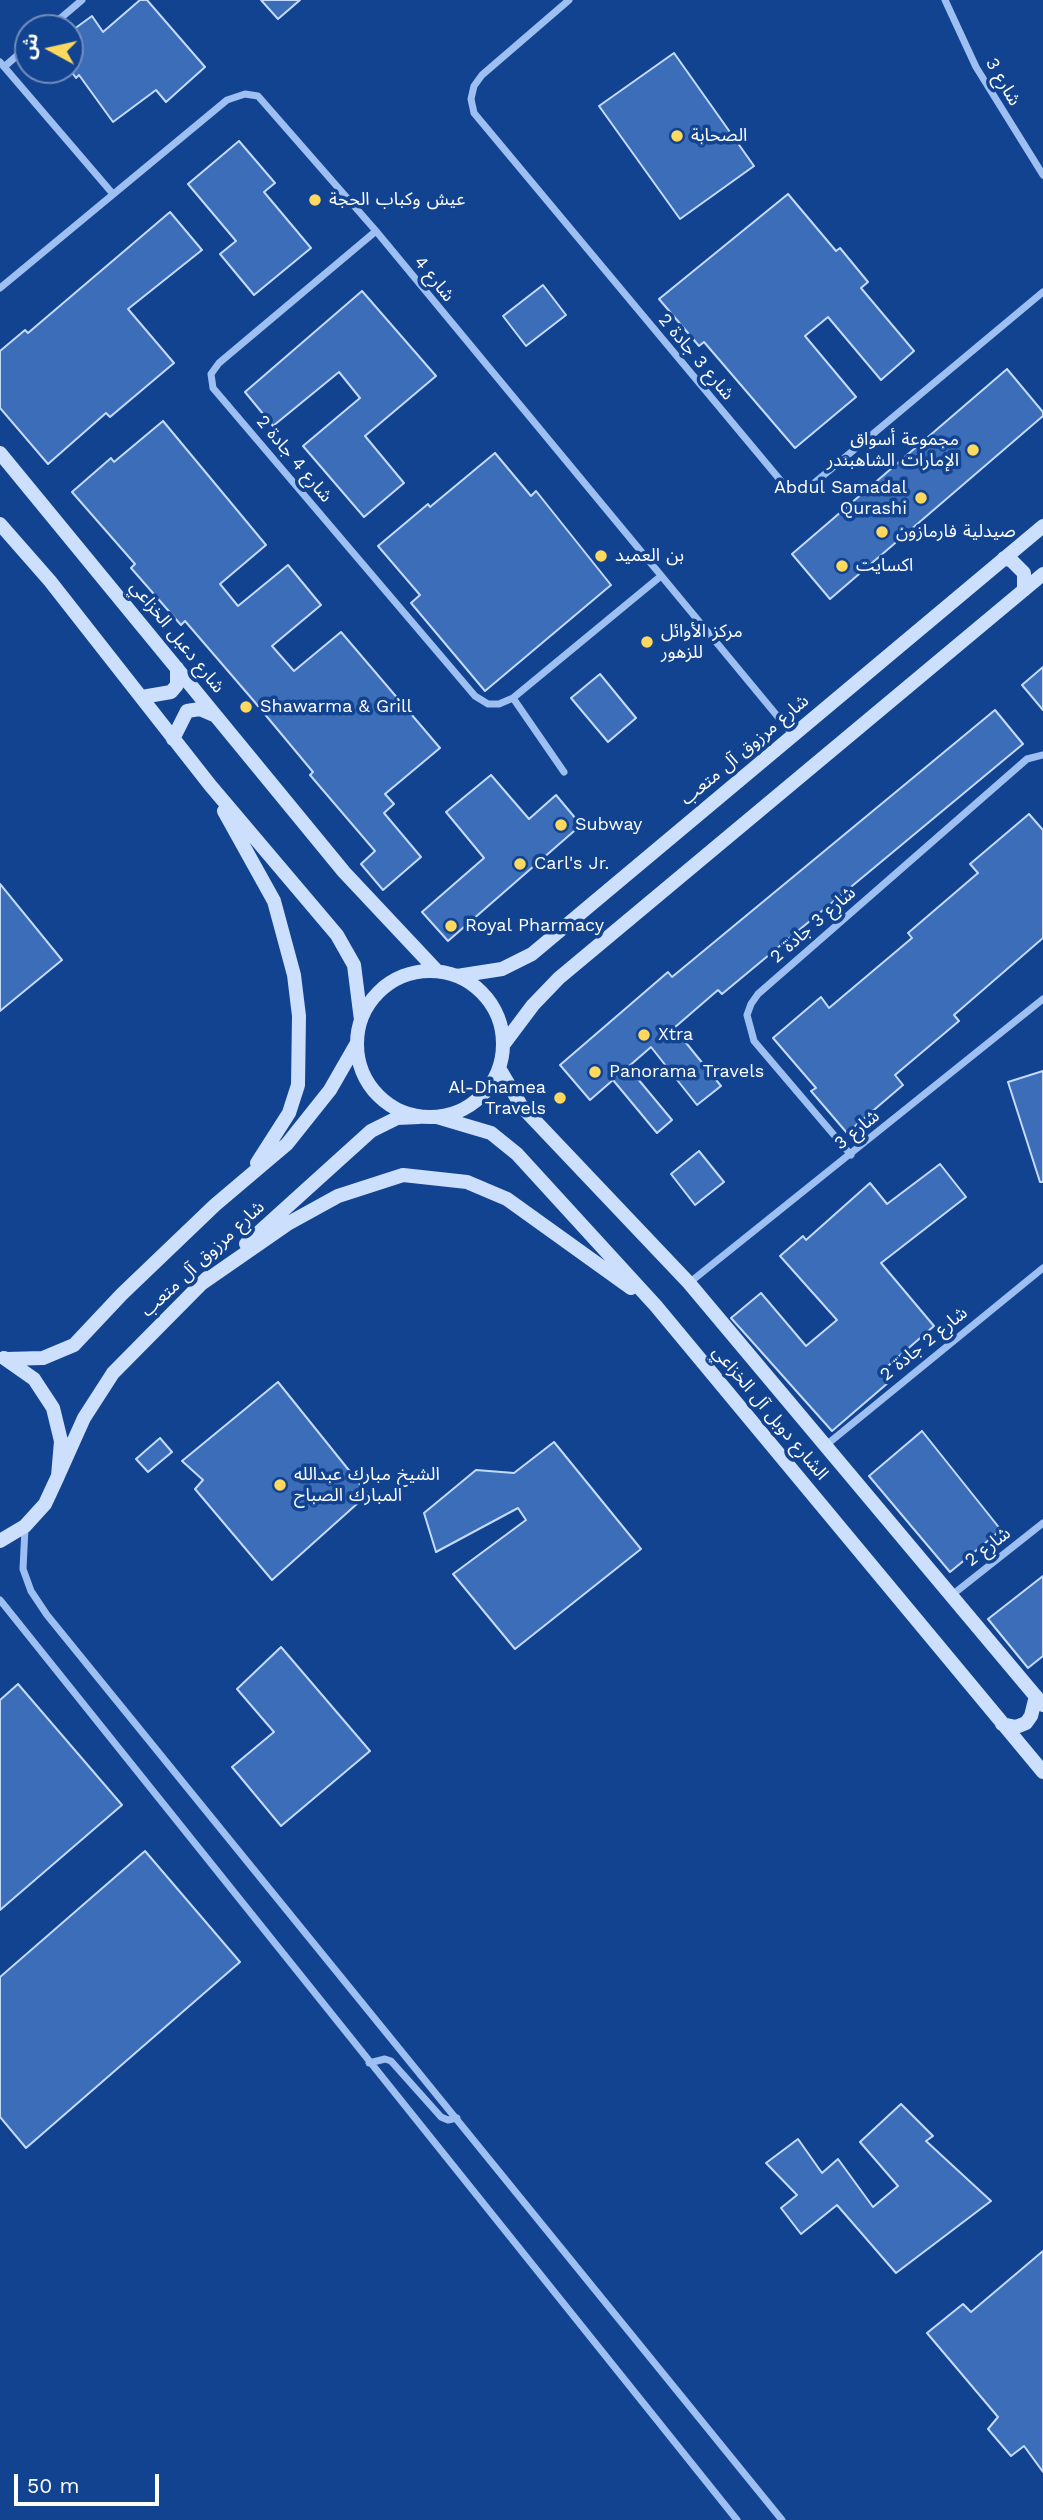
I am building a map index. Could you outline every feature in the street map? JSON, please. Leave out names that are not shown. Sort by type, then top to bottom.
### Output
[{"type":"main road","name":"شارع دعبل الخزاعي","points":[[0,453],[344,872],[437,971]]},
{"type":"main road","points":[[0,524],[142,697],[210,785],[294,881],[346,948],[354,965],[361,1020],[357,1043],[359,1064],[368,1083],[382,1099],[399,1111],[419,1117],[453,1114],[482,1096],[499,1068],[503,1045],[498,1019],[485,996],[457,976],[437,971],[417,972],[399,978],[370,1003],[361,1020]]},
{"type":"main road","name":"شارع مرزوق آل متعب","points":[[457,976],[502,969],[532,954],[1043,526]]},
{"type":"main road","points":[[1004,558],[1012,561],[1024,573],[1024,590]]},
{"type":"main road","points":[[503,1045],[533,1005],[559,978],[1043,574]]},
{"type":"main road","points":[[142,697],[171,692],[177,685],[177,668]]},
{"type":"main road","points":[[173,739],[187,711],[200,709],[216,716]]},
{"type":"main road","points":[[210,785],[274,901],[294,975],[299,1016],[298,1085],[289,1113],[242,1184]]},
{"type":"main road","name":"شارع مرزوق آل متعب","points":[[3,1358],[43,1358],[74,1345],[122,1294],[215,1205],[287,1144],[314,1113],[357,1043]]},
{"type":"main road","name":"الشارع دوبل آل الخزاعي","points":[[499,1068],[522,1107],[689,1283],[1039,1700]]},
{"type":"main road","name":"شارع مرزوق آل متعب","points":[[0,1541],[25,1526],[45,1504],[84,1418],[113,1373],[201,1284],[371,1131],[397,1118],[419,1117]]},
{"type":"main road","name":"الشارع دوبل آل الخزاعي","points":[[437,1117],[491,1133],[517,1154],[656,1306],[1002,1724],[1042,1766]]},
{"type":"main road","points":[[201,1284],[289,1223],[338,1196],[403,1175],[436,1176],[467,1182],[507,1199],[656,1306]]},
{"type":"main road","points":[[3,1358],[34,1379],[53,1408],[61,1441],[58,1476]]},
{"type":"main road","points":[[1002,1724],[1016,1727],[1026,1723],[1039,1700]]},
{"type":"street","points":[[66,14],[82,0]]},
{"type":"street","name":"شارع 3 جادة 2","points":[[569,0],[482,75],[474,86],[471,99],[474,113],[786,487],[804,488],[813,484],[1043,292]]},
{"type":"street","name":"شارع 3","points":[[945,0],[976,67],[1043,176]]},
{"type":"street","points":[[2,65],[113,194]]},
{"type":"street","name":"شارع 4","points":[[0,288],[227,100],[246,93],[258,96],[376,231],[793,735]]},
{"type":"street","name":"شارع 4 جادة 2","points":[[376,231],[219,363],[214,368],[211,381],[475,695],[488,704],[499,704],[513,698]]},
{"type":"street","points":[[564,772],[513,698],[662,576]]},
{"type":"street","name":"شارع 3 جادة 2","points":[[851,1155],[754,1041],[747,1016],[751,1004],[758,994],[1027,759],[1043,755]]},
{"type":"street","name":"شارع 3","points":[[689,1283],[1043,999]]},
{"type":"street","name":"شارع 2 جادة 2","points":[[825,1446],[1043,1268]]},
{"type":"street","name":"شارع 2","points":[[952,1595],[1043,1523]]},
{"type":"street","points":[[25,1526],[23,1569],[31,1591],[47,1615],[782,2520]]},
{"type":"street","points":[[0,1600],[737,2520]]},
{"type":"street","points":[[369,2063],[385,2059],[391,2061],[441,2117],[448,2120],[457,2118]]},
{"type":"building","points":[[140,0],[147,0],[205,67],[166,102],[156,90],[113,122],[84,82],[84,22],[92,16],[103,32]]},
{"type":"building","points":[[261,0],[300,0],[278,19]]},
{"type":"building","name":"الصحابة","points":[[674,53],[754,166],[680,219],[599,106]]},
{"type":"building","points":[[239,141],[275,183],[264,192],[311,248],[254,295],[220,254],[236,241],[188,184]]},
{"type":"building","points":[[788,194],[836,251],[840,248],[868,282],[861,288],[914,351],[881,380],[828,317],[805,336],[856,397],[795,448],[704,342],[699,346],[659,299]]},
{"type":"building","points":[[170,212],[202,250],[128,309],[174,363],[110,417],[106,413],[48,464],[0,408],[0,351],[25,330],[28,333]]},
{"type":"building","points":[[543,285],[566,315],[526,346],[503,316]]},
{"type":"building","points":[[362,291],[436,376],[365,436],[404,483],[364,517],[303,446],[360,398],[339,372],[273,426],[245,392]]},
{"type":"building","points":[[1007,369],[1043,412],[1043,416],[830,599],[792,554]]},
{"type":"building","points":[[163,421],[266,545],[220,584],[238,606],[288,565],[321,605],[272,646],[294,671],[341,632],[440,748],[385,794],[394,804],[384,813],[421,857],[383,890],[361,864],[375,851],[310,775],[313,772],[253,700],[185,621],[181,625],[131,568],[135,564],[72,492],[111,458],[114,462]]},
{"type":"building","points":[[495,453],[531,496],[536,491],[611,585],[485,691],[411,603],[420,595],[378,546]]},
{"type":"building","points":[[1043,667],[1043,710],[1022,685]]},
{"type":"building","points":[[600,674],[636,718],[608,742],[571,698]]},
{"type":"building","points":[[995,710],[1023,744],[722,994],[718,990],[674,1028],[721,1086],[697,1105],[651,1047],[628,1067],[672,1120],[657,1133],[613,1080],[590,1100],[560,1065],[668,972],[672,977]]},
{"type":"building","points":[[491,775],[529,819],[556,795],[581,825],[448,941],[422,912],[484,858],[446,812]]},
{"type":"building","points":[[1029,814],[1043,830],[1043,938],[954,1015],[959,1021],[895,1075],[903,1085],[847,1133],[811,1091],[816,1088],[773,1038],[821,997],[829,1008],[912,938],[908,933],[978,873],[970,864]]},
{"type":"building","points":[[0,884],[62,960],[0,1011]]},
{"type":"building","points":[[1043,1071],[1043,1182],[1040,1182],[1008,1082]]},
{"type":"building","points":[[699,1151],[724,1182],[695,1205],[671,1174]]},
{"type":"building","points":[[940,1164],[966,1197],[881,1263],[934,1326],[881,1372],[889,1382],[832,1431],[731,1318],[761,1293],[806,1346],[837,1320],[780,1256],[803,1236],[806,1240],[870,1183],[887,1204]]},
{"type":"building","name":"الشيخ مبارك عبدالله المبارك الصباح","points":[[278,1382],[368,1494],[272,1580],[195,1489],[203,1480],[182,1461]]},
{"type":"building","points":[[922,1431],[1001,1530],[950,1572],[869,1476]]},
{"type":"building","points":[[160,1438],[172,1452],[148,1472],[136,1459]]},
{"type":"building","points":[[554,1442],[641,1549],[515,1649],[453,1574],[526,1520],[518,1508],[436,1552],[424,1513],[476,1470],[514,1473]]},
{"type":"building","points":[[1043,1576],[1043,1656],[1028,1668],[988,1619]]},
{"type":"building","points":[[281,1647],[370,1751],[281,1826],[232,1767],[274,1732],[237,1689]]},
{"type":"building","points":[[18,1684],[122,1805],[0,1910],[0,1700]]},
{"type":"building","points":[[145,1851],[240,1962],[26,2148],[0,2117],[0,1977]]},
{"type":"building","points":[[901,2104],[933,2136],[926,2141],[991,2201],[896,2273],[837,2205],[801,2234],[781,2208],[797,2195],[766,2163],[798,2139],[822,2173],[838,2159],[873,2207],[898,2186],[860,2142]]},
{"type":"building","points":[[1043,2251],[1043,2472],[1024,2446],[1011,2456],[988,2429],[998,2417],[927,2333],[963,2304],[971,2312]]},
{"type":"place","name":"الصحابة","points":[[677,136]]},
{"type":"place","name":"عيش وكباب الحجة","points":[[315,200]]},
{"type":"place","name":"مجموعة أسواق الإمارات الشاهبندر","points":[[973,450]]},
{"type":"place","name":"Abdul Samadal Qurashi","points":[[921,498]]},
{"type":"place","name":"صيدلية فارمازون","points":[[882,532]]},
{"type":"place","name":"بن العميد","points":[[601,556]]},
{"type":"place","name":"اكسايت","points":[[842,566]]},
{"type":"place","name":"مركز الأوائل للزهور","points":[[647,642]]},
{"type":"place","name":"Shawarma & Grill","points":[[246,707]]},
{"type":"place","name":"Subway","points":[[561,825]]},
{"type":"place","name":"Carl's Jr.","points":[[520,864]]},
{"type":"place","name":"Royal Pharmacy","points":[[451,926]]},
{"type":"place","name":"Xtra","points":[[644,1035]]},
{"type":"place","name":"Panorama Travels","points":[[595,1072]]},
{"type":"place","name":"Al-Dhamea Travels","points":[[560,1098]]},
{"type":"place","name":"الشيخ مبارك عبدالله المبارك الصباح","points":[[280,1485]]}]
